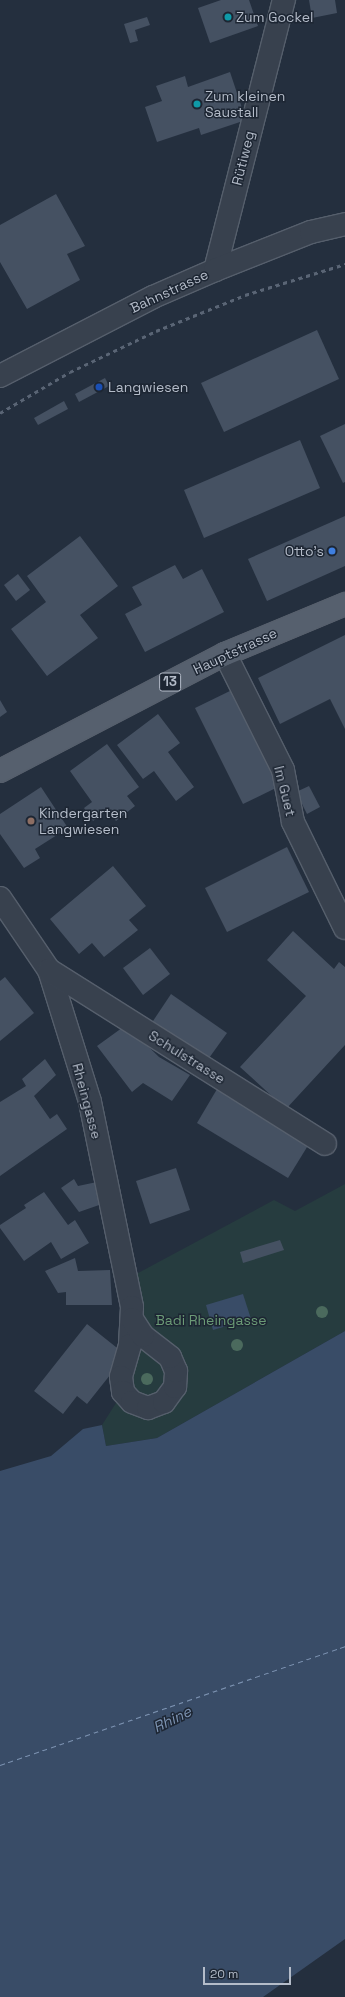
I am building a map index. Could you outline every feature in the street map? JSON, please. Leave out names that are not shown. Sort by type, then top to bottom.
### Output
[{"type":"main road","name":"Hauptstrasse","points":[[0,771],[225,654],[345,604]]},
{"type":"street","name":"Rütiweg","points":[[215,270],[284,0]]},
{"type":"street","name":"Bahnstrasse","points":[[0,376],[153,297],[215,270],[311,232],[345,224]]},
{"type":"street","name":"Im Guet","points":[[225,654],[283,770],[293,822],[345,928]]},
{"type":"street","name":"Rheingasse","points":[[0,898],[49,970],[90,1102],[127,1279],[132,1319]]},
{"type":"street","name":"Schulstrasse","points":[[49,970],[325,1144]]},
{"type":"green space","name":"Badi Rheingasse","points":[[345,1184],[345,1331],[157,1438],[106,1446],[102,1425],[123,1392],[127,1279],[274,1200],[295,1211]]},
{"type":"water","points":[[243,1294],[251,1319],[213,1330],[206,1305]]},
{"type":"water","name":"Rhine","points":[[345,1331],[345,1939],[263,1997],[0,1997],[0,1471],[51,1456],[83,1429],[102,1425],[106,1446],[157,1438]]},
{"type":"building","name":"Zum Gockel","points":[[221,0],[249,0],[258,26],[210,43],[198,8]]},
{"type":"building","points":[[309,0],[335,0],[337,13],[312,18]]},
{"type":"building","points":[[147,17],[150,25],[135,30],[138,41],[130,43],[124,24]]},
{"type":"building","name":"Zum kleinen Saustall","points":[[230,72],[246,120],[201,135],[199,128],[157,142],[145,107],[162,101],[156,86],[185,76],[188,87]]},
{"type":"building","points":[[56,194],[85,246],[67,254],[80,280],[27,309],[0,262],[0,225]]},
{"type":"building","points":[[317,330],[339,379],[224,432],[201,383]]},
{"type":"building","points":[[105,378],[109,386],[79,402],[75,394]]},
{"type":"building","points":[[64,401],[68,409],[38,425],[34,418]]},
{"type":"building","points":[[345,424],[345,482],[343,483],[320,436]]},
{"type":"building","points":[[300,440],[320,488],[204,538],[184,490]]},
{"type":"building","points":[[345,516],[345,566],[267,601],[248,559]]},
{"type":"building","points":[[80,536],[118,586],[80,615],[98,638],[47,676],[11,629],[46,602],[27,576]]},
{"type":"building","points":[[175,565],[183,579],[202,569],[224,612],[145,652],[125,614],[142,605],[132,587]]},
{"type":"building","points":[[18,574],[30,590],[16,601],[4,585]]},
{"type":"building","points":[[345,635],[345,729],[330,699],[280,724],[258,678]]},
{"type":"building","points":[[234,689],[282,785],[243,804],[195,708]]},
{"type":"building","points":[[0,700],[7,712],[0,717]]},
{"type":"building","points":[[158,714],[180,743],[168,752],[194,787],[176,801],[154,771],[143,779],[117,745]]},
{"type":"building","points":[[107,744],[139,787],[127,796],[135,806],[116,821],[108,810],[93,821],[84,808],[92,802],[70,771]]},
{"type":"building","points":[[309,786],[320,807],[307,814],[296,792]]},
{"type":"building","name":"Kindergarten Langwiesen","points":[[41,787],[68,828],[35,849],[40,858],[24,868],[0,834],[0,814]]},
{"type":"building","points":[[287,847],[309,892],[227,932],[205,888]]},
{"type":"building","points":[[113,866],[146,906],[129,920],[138,930],[104,957],[92,943],[79,954],[50,919]]},
{"type":"building","points":[[293,931],[334,969],[339,962],[345,967],[345,1045],[286,1109],[240,1067],[306,996],[267,960]]},
{"type":"building","points":[[150,948],[170,974],[143,995],[123,968]]},
{"type":"building","points":[[5,977],[34,1013],[0,1041],[0,981]]},
{"type":"building","points":[[171,994],[227,1033],[204,1065],[149,1027]]},
{"type":"building","points":[[126,1025],[159,1057],[190,1075],[172,1101],[143,1083],[132,1092],[97,1046]]},
{"type":"building","points":[[45,1059],[56,1075],[34,1096],[50,1119],[57,1114],[67,1129],[0,1176],[0,1102],[26,1086],[22,1079]]},
{"type":"building","points":[[220,1084],[312,1139],[288,1178],[197,1123]]},
{"type":"building","points":[[176,1168],[190,1210],[150,1224],[136,1181]]},
{"type":"building","points":[[74,1179],[78,1186],[97,1182],[102,1204],[79,1212],[61,1188]]},
{"type":"building","points":[[44,1192],[68,1225],[75,1220],[89,1243],[61,1259],[51,1242],[24,1261],[0,1228],[0,1225],[26,1208],[24,1205]]},
{"type":"building","points":[[280,1240],[284,1250],[243,1263],[240,1252]]},
{"type":"building","points":[[75,1258],[78,1271],[110,1270],[112,1305],[66,1305],[66,1292],[58,1293],[45,1271]]},
{"type":"building","points":[[87,1324],[126,1355],[87,1404],[77,1396],[63,1414],[34,1391]]},
{"type":"ferry route","points":[[0,1765],[345,1646]]},
{"type":"railway","points":[[0,413],[70,372],[156,331],[245,295],[345,264]]},
{"type":"place","name":"Zum Gockel","points":[[228,17]]},
{"type":"place","name":"Zum kleinen Saustall","points":[[197,104]]},
{"type":"place","name":"Langwiesen","points":[[99,387]]},
{"type":"place","name":"Otto's","points":[[332,551]]},
{"type":"place","name":"Kindergarten Langwiesen","points":[[31,821]]}]
